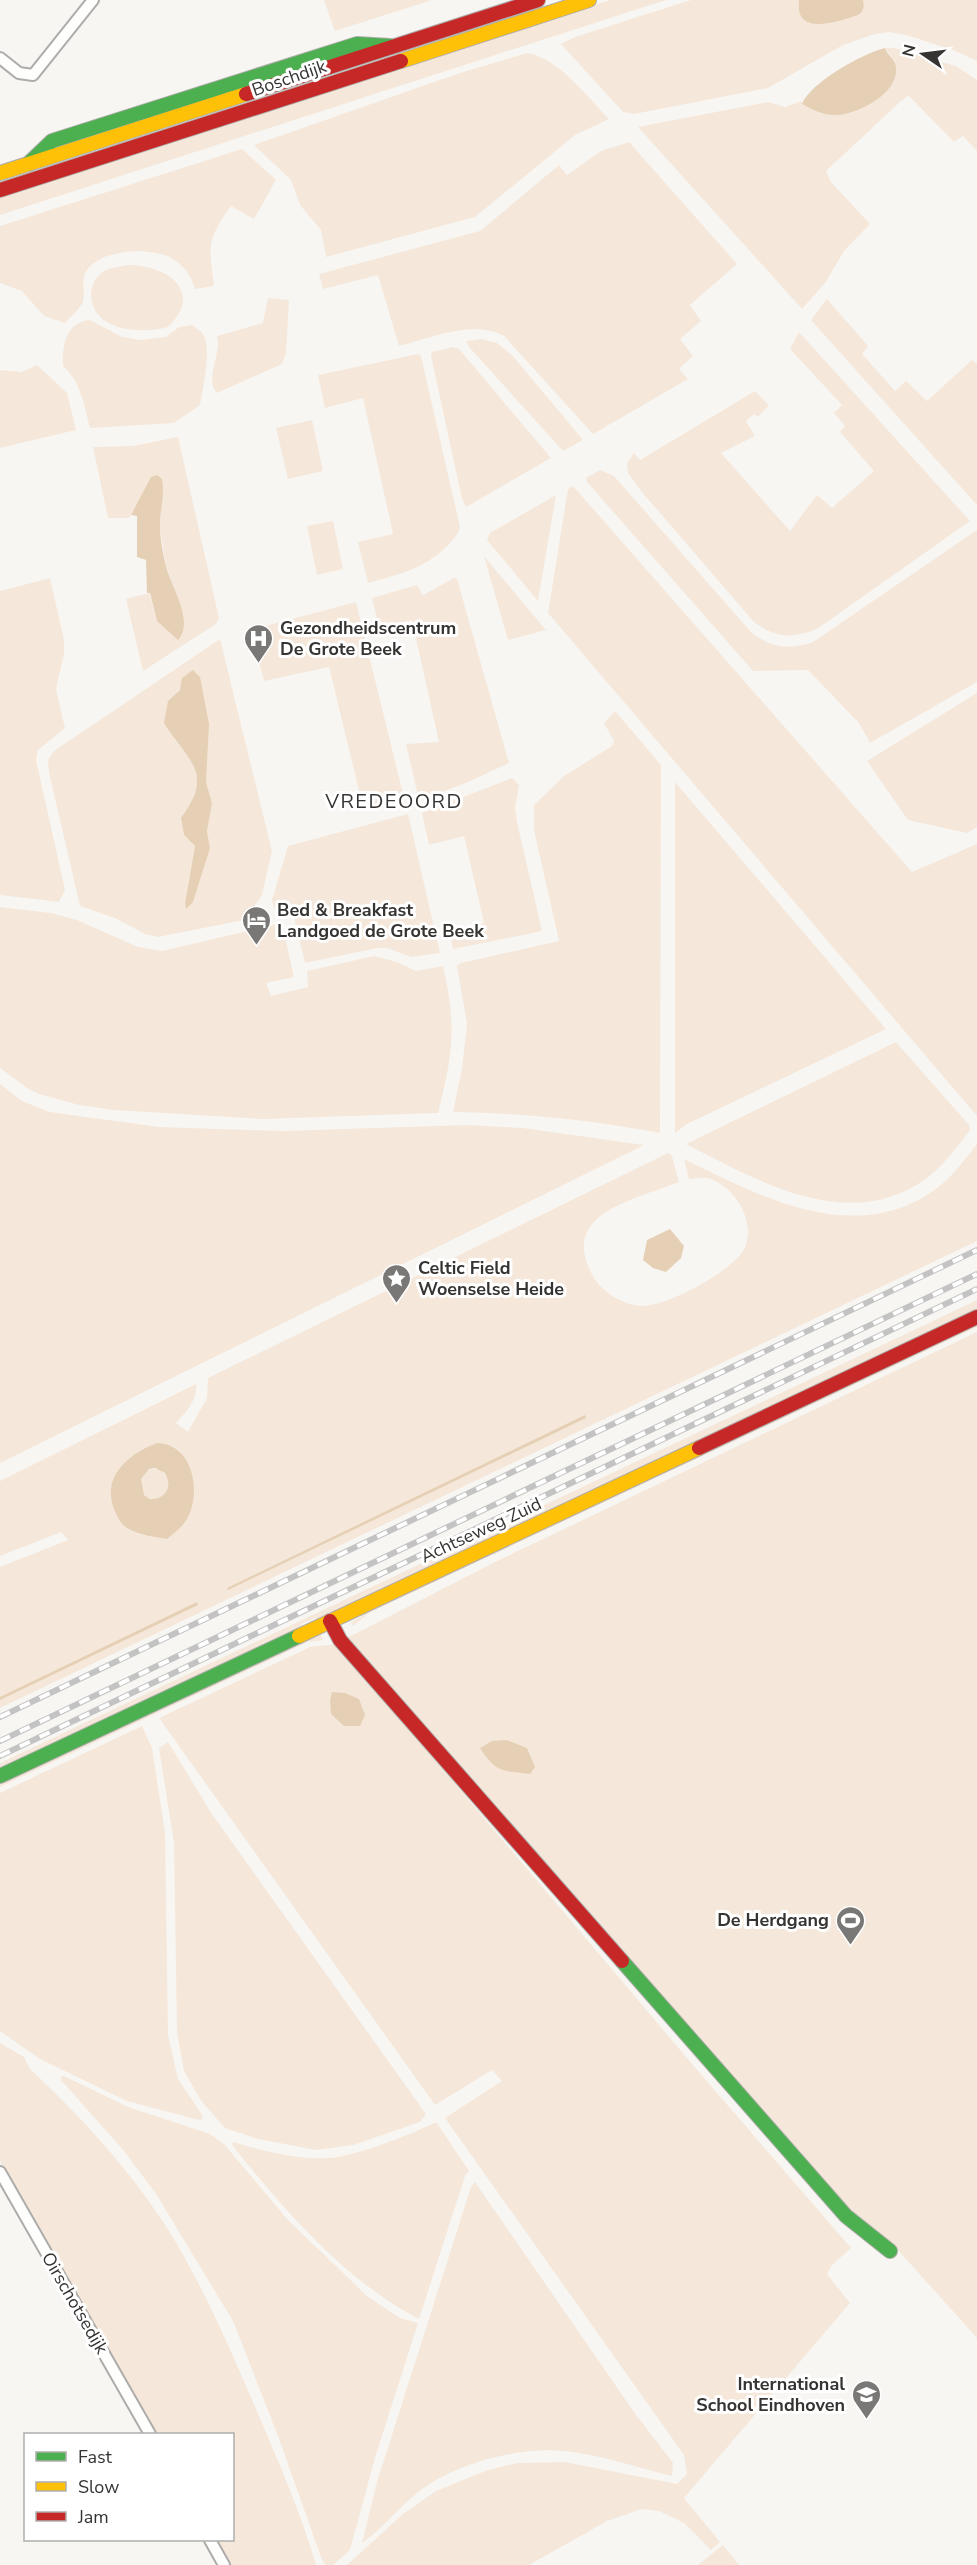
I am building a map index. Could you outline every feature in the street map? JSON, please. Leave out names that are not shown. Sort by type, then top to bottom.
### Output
[{"type":"street","points":[[0,58],[19,73],[33,75],[93,0]]},
{"type":"street","name":"Boschdijk","points":[[0,173],[538,0]]},
{"type":"street","name":"Boschdijk","points":[[0,190],[589,0]]},
{"type":"street","name":"Achtseweg Zuid","points":[[0,1776],[977,1317]]},
{"type":"street","points":[[330,1621],[340,1640],[846,2216],[890,2251]]},
{"type":"street","name":"Oirschotsedijk","points":[[0,2172],[149,2433]]},
{"type":"street","points":[[211,2541],[224,2565]]},
{"type":"shaded area","points":[[324,0],[432,0],[335,31]]},
{"type":"shaded area","points":[[610,0],[666,0],[0,215],[0,197]]},
{"type":"shaded area","points":[[691,0],[799,0],[798,7],[864,5],[863,0],[977,0],[977,61],[953,50],[906,35],[889,32],[875,34],[843,45],[768,88],[634,114],[623,112],[561,44],[575,37]]},
{"type":"shaded area","points":[[799,0],[863,0],[864,7],[860,14],[850,18],[830,23],[810,23],[803,19],[799,12]]},
{"type":"shaded area","points":[[885,48],[894,48],[956,66],[977,80],[977,151],[963,136],[954,142],[910,97],[901,101],[826,171],[831,182],[870,224],[844,251],[825,283],[802,309],[638,127],[768,102],[785,107],[802,101],[802,104],[810,108],[894,62]]},
{"type":"shaded area","points":[[885,48],[896,65],[895,77],[891,86],[876,100],[856,110],[838,115],[824,114],[802,104],[815,87],[826,78],[864,56]]},
{"type":"shaded area","points":[[527,53],[539,56],[561,70],[609,119],[575,135],[475,217],[326,257],[321,230],[300,205],[291,180],[254,145],[457,74]]},
{"type":"shaded area","points":[[629,142],[737,264],[690,305],[701,321],[680,339],[693,356],[679,369],[688,379],[593,434],[504,336],[492,331],[466,330],[399,346],[378,275],[323,289],[319,274],[480,231],[559,165],[567,175],[601,151]]},
{"type":"shaded area","points":[[242,149],[276,180],[254,219],[231,206],[217,228],[211,244],[214,286],[195,289],[189,275],[182,267],[169,257],[160,254],[138,251],[114,254],[94,263],[87,270],[84,278],[83,302],[65,323],[44,316],[22,291],[0,283],[0,226]]},
{"type":"shaded area","points":[[127,265],[155,269],[176,282],[182,291],[183,302],[179,314],[168,327],[153,330],[120,328],[101,318],[93,306],[91,293],[95,280],[106,270]]},
{"type":"shaded area","points":[[268,298],[289,300],[286,353],[282,364],[217,393],[212,381],[217,336],[263,323]]},
{"type":"shaded area","points":[[827,299],[868,346],[862,354],[895,391],[906,381],[927,401],[972,360],[977,364],[977,505],[811,320]]},
{"type":"shaded area","points":[[90,320],[122,337],[141,340],[166,337],[179,327],[192,325],[199,330],[206,341],[207,349],[200,405],[174,423],[90,428],[81,394],[74,379],[63,366],[63,358],[67,336],[71,330],[76,325]]},
{"type":"shaded area","points":[[799,332],[970,521],[817,629],[800,634],[784,635],[769,631],[754,622],[641,491],[628,473],[627,463],[634,453],[640,460],[755,391],[769,405],[758,417],[754,414],[746,421],[755,436],[721,453],[790,531],[817,495],[832,508],[874,471],[840,432],[845,426],[834,413],[842,405],[790,349]]},
{"type":"shaded area","points":[[482,339],[497,343],[512,355],[583,440],[563,451],[466,341]]},
{"type":"shaded area","points":[[453,347],[459,349],[551,458],[466,507],[462,499],[431,356],[432,352]]},
{"type":"shaded area","points":[[418,354],[421,356],[460,527],[452,541],[426,562],[408,571],[368,583],[358,542],[393,534],[363,398],[325,408],[318,375]]},
{"type":"shaded area","points":[[37,365],[67,393],[76,430],[0,448],[0,370],[21,372]]},
{"type":"shaded area","points":[[312,420],[323,471],[288,479],[276,428]]},
{"type":"shaded area","points":[[178,437],[219,618],[216,624],[143,671],[126,599],[149,593],[157,621],[184,617],[166,566],[160,527],[162,479],[136,506],[129,518],[108,518],[93,447],[133,446]]},
{"type":"shaded area","points":[[600,470],[614,476],[751,632],[780,646],[788,647],[813,642],[977,530],[977,682],[870,743],[859,723],[808,670],[753,671],[587,482],[586,478]]},
{"type":"shaded area","points":[[157,475],[162,479],[163,485],[160,525],[163,551],[183,614],[183,632],[178,640],[157,621],[150,593],[147,593],[146,560],[137,557],[137,516],[131,515],[151,477]]},
{"type":"shaded area","points":[[573,486],[912,872],[977,844],[977,1116],[548,613],[568,489]]},
{"type":"shaded area","points":[[556,495],[538,601],[487,540],[490,533]]},
{"type":"shaded area","points":[[333,521],[343,569],[317,575],[307,526]]},
{"type":"shaded area","points":[[484,556],[546,630],[508,640]]},
{"type":"shaded area","points":[[50,578],[64,640],[64,654],[56,689],[65,728],[38,750],[36,760],[65,890],[59,902],[0,895],[0,591]]},
{"type":"shaded area","points":[[454,578],[457,579],[509,763],[466,783],[419,800],[406,744],[439,742],[412,620],[379,627],[372,598],[417,585],[423,595]]},
{"type":"shaded area","points":[[356,602],[405,802],[364,811],[329,667],[264,681],[250,630]]},
{"type":"shaded area","points":[[220,639],[272,851],[262,895],[244,920],[158,937],[145,934],[115,918],[80,906],[49,773],[48,760],[54,751]],"holes":[[[180,690],[206,756],[206,782],[212,803],[207,831],[210,848],[185,903],[195,846],[184,835],[181,819],[191,804],[198,782],[194,762],[175,740],[168,701]]]},
{"type":"shaded area","points":[[193,670],[200,677],[209,724],[206,782],[212,803],[207,831],[210,848],[193,902],[186,909],[185,903],[195,846],[184,835],[181,818],[191,802],[197,778],[189,758],[164,723],[168,701],[180,690],[182,678]]},
{"type":"shaded area","points":[[977,693],[977,827],[967,833],[908,820],[867,761]]},
{"type":"shaded area","points":[[615,711],[661,765],[660,1133],[556,1118],[453,1112],[462,1069],[467,1024],[457,966],[461,963],[559,941],[534,830],[534,805],[564,776],[612,746],[614,741],[604,723]]},
{"type":"shaded area","points":[[512,778],[519,785],[515,808],[517,822],[542,931],[453,949],[449,931],[484,923],[464,836],[429,845],[422,813]]},
{"type":"shaded area","points":[[675,782],[886,1029],[687,1124],[675,1133]]},
{"type":"shaded area","points":[[408,814],[440,953],[411,957],[387,948],[377,948],[305,963],[294,917],[275,910],[272,900],[288,846]]},
{"type":"shaded area","points":[[0,907],[51,913],[77,920],[138,947],[162,951],[282,923],[294,977],[266,983],[271,996],[308,987],[307,971],[374,956],[397,962],[416,971],[443,966],[452,1023],[450,1056],[438,1113],[263,1119],[114,1110],[79,1105],[39,1094],[0,1068]]},
{"type":"shaded area","points":[[896,1042],[969,1125],[970,1130],[933,1173],[897,1194],[867,1202],[835,1202],[804,1196],[743,1173],[686,1144]]},
{"type":"shaded area","points":[[0,1084],[22,1101],[50,1112],[159,1127],[283,1131],[466,1125],[523,1128],[644,1145],[0,1463]]},
{"type":"shaded area","points":[[977,1144],[977,1241],[0,1708],[0,1567],[68,1540],[61,1532],[0,1556],[0,1481],[196,1384],[193,1400],[176,1423],[188,1432],[207,1398],[208,1378],[668,1153],[672,1156],[679,1182],[642,1195],[606,1212],[593,1224],[585,1238],[585,1256],[594,1278],[608,1293],[633,1305],[651,1305],[665,1301],[698,1286],[728,1266],[745,1247],[748,1226],[745,1215],[734,1196],[717,1182],[707,1178],[689,1179],[684,1159],[777,1201],[809,1210],[842,1215],[875,1214],[906,1206],[937,1188],[954,1173]],"holes":[[[157,1443],[171,1445],[180,1451],[188,1472],[185,1522],[167,1539],[131,1531],[117,1513],[112,1501],[111,1490],[114,1480],[119,1470],[137,1453]]]},
{"type":"shaded area","points":[[670,1229],[684,1246],[681,1258],[666,1272],[653,1268],[643,1260],[647,1240]]},
{"type":"shaded area","points":[[977,1300],[977,1310],[317,1620],[316,1618],[301,1624],[302,1627],[0,1769],[0,1763]]},
{"type":"shaded area","points":[[977,1325],[977,1327],[369,1613],[353,1626],[351,1622],[361,1615]]},
{"type":"shaded area","name":"De Herdgang","points":[[977,1332],[977,2338],[897,2249],[851,2210],[347,1638],[497,1561]]},
{"type":"shaded area","points":[[585,1415],[586,1418],[228,1590],[227,1588]]},
{"type":"shaded area","points":[[157,1443],[170,1445],[180,1452],[192,1473],[194,1486],[190,1511],[183,1525],[167,1539],[141,1534],[127,1528],[118,1517],[111,1497],[111,1486],[120,1467],[147,1447]],"holes":[[[155,1468],[165,1473],[168,1487],[164,1494],[150,1499],[144,1495],[141,1479],[149,1469]]]},
{"type":"shaded area","points":[[154,1469],[165,1473],[169,1484],[165,1495],[154,1499],[143,1495],[139,1484],[143,1473]]},
{"type":"shaded area","points":[[197,1602],[198,1605],[0,1700],[0,1697]]},
{"type":"shaded area","points":[[320,1634],[323,1640],[308,1642],[0,1787],[0,1784]]},
{"type":"shaded area","points":[[337,1644],[698,2071],[851,2248],[832,2265],[827,2274],[850,2303],[684,2498],[720,2542],[711,2550],[684,2523],[659,2511],[642,2509],[607,2521],[529,2565],[347,2565],[403,2514],[436,2491],[488,2470],[517,2463],[565,2462],[677,2484],[687,2474],[684,2455],[445,2118],[502,2081],[492,2070],[435,2105],[159,1718],[310,1647]]},
{"type":"shaded area","points":[[332,1692],[345,1693],[359,1699],[365,1715],[360,1726],[344,1726],[331,1714]]},
{"type":"shaded area","points":[[142,1726],[152,1748],[165,1832],[168,2035],[178,2079],[201,2113],[203,2119],[199,2120],[127,2101],[40,2059],[0,2031],[0,1793]]},
{"type":"shaded area","points":[[507,1740],[527,1748],[535,1767],[530,1774],[501,1769],[491,1762],[480,1748],[492,1741]]},
{"type":"shaded area","points":[[168,1742],[212,1814],[426,2114],[420,2122],[353,2145],[316,2150],[258,2139],[225,2128],[202,2102],[184,2071],[177,2033],[174,1843],[159,1748]]},
{"type":"shaded area","points":[[0,2043],[24,2057],[30,2069],[93,2132],[149,2201],[166,2226],[192,2271],[232,2353],[290,2490],[316,2565],[231,2565],[218,2541],[234,2541],[234,2433],[156,2433],[0,2161]]},
{"type":"shaded area","points":[[64,2076],[128,2107],[210,2134],[224,2144],[287,2219],[367,2296],[400,2318],[418,2323],[375,2458],[350,2550],[333,2565],[326,2565],[322,2560],[278,2436],[233,2321],[156,2194],[124,2151],[61,2080]]},
{"type":"shaded area","points":[[437,2123],[469,2171],[465,2176],[419,2319],[366,2285],[317,2242],[273,2195],[232,2145],[233,2142],[293,2156],[339,2157],[382,2144]]},
{"type":"shaded area","points":[[475,2182],[634,2412],[673,2463],[672,2476],[604,2458],[564,2451],[531,2451],[495,2457],[461,2468],[431,2483],[362,2543],[377,2482],[471,2187]]},
{"type":"shaded area","points":[[723,2545],[739,2565],[698,2565]]},
{"type":"railway","points":[[0,1717],[977,1250]]},
{"type":"railway","points":[[0,1741],[977,1274]]},
{"type":"railway","points":[[0,1756],[977,1289]]},
{"type":"traffic: fast","points":[[28,164],[52,141],[357,44],[390,46]]},
{"type":"traffic: fast","points":[[0,1776],[299,1636]]},
{"type":"traffic: fast","points":[[622,1961],[846,2216],[890,2251]]},
{"type":"traffic: slow","points":[[401,61],[589,0]]},
{"type":"traffic: slow","points":[[0,173],[246,94]]},
{"type":"traffic: slow","points":[[299,1636],[699,1448]]},
{"type":"traffic: jam","points":[[246,94],[538,0]]},
{"type":"traffic: jam","points":[[0,190],[401,61]]},
{"type":"traffic: jam","points":[[699,1448],[977,1317]]},
{"type":"traffic: jam","points":[[330,1621],[340,1640],[622,1961]]},
{"type":"place","name":"Gezondheidscentrum De Grote Beek","points":[[259,664]]},
{"type":"place","name":"Bed & Breakfast Landgoed de Grote Beek","points":[[256,946]]},
{"type":"place","name":"Celtic Field Woenselse Heide","points":[[397,1304]]},
{"type":"place","name":"De Herdgang","points":[[850,1946]]},
{"type":"place","name":"International School Eindhoven","points":[[866,2420]]},
{"type":"district","name":"VREDEOORD","points":[[394,801]]}]
